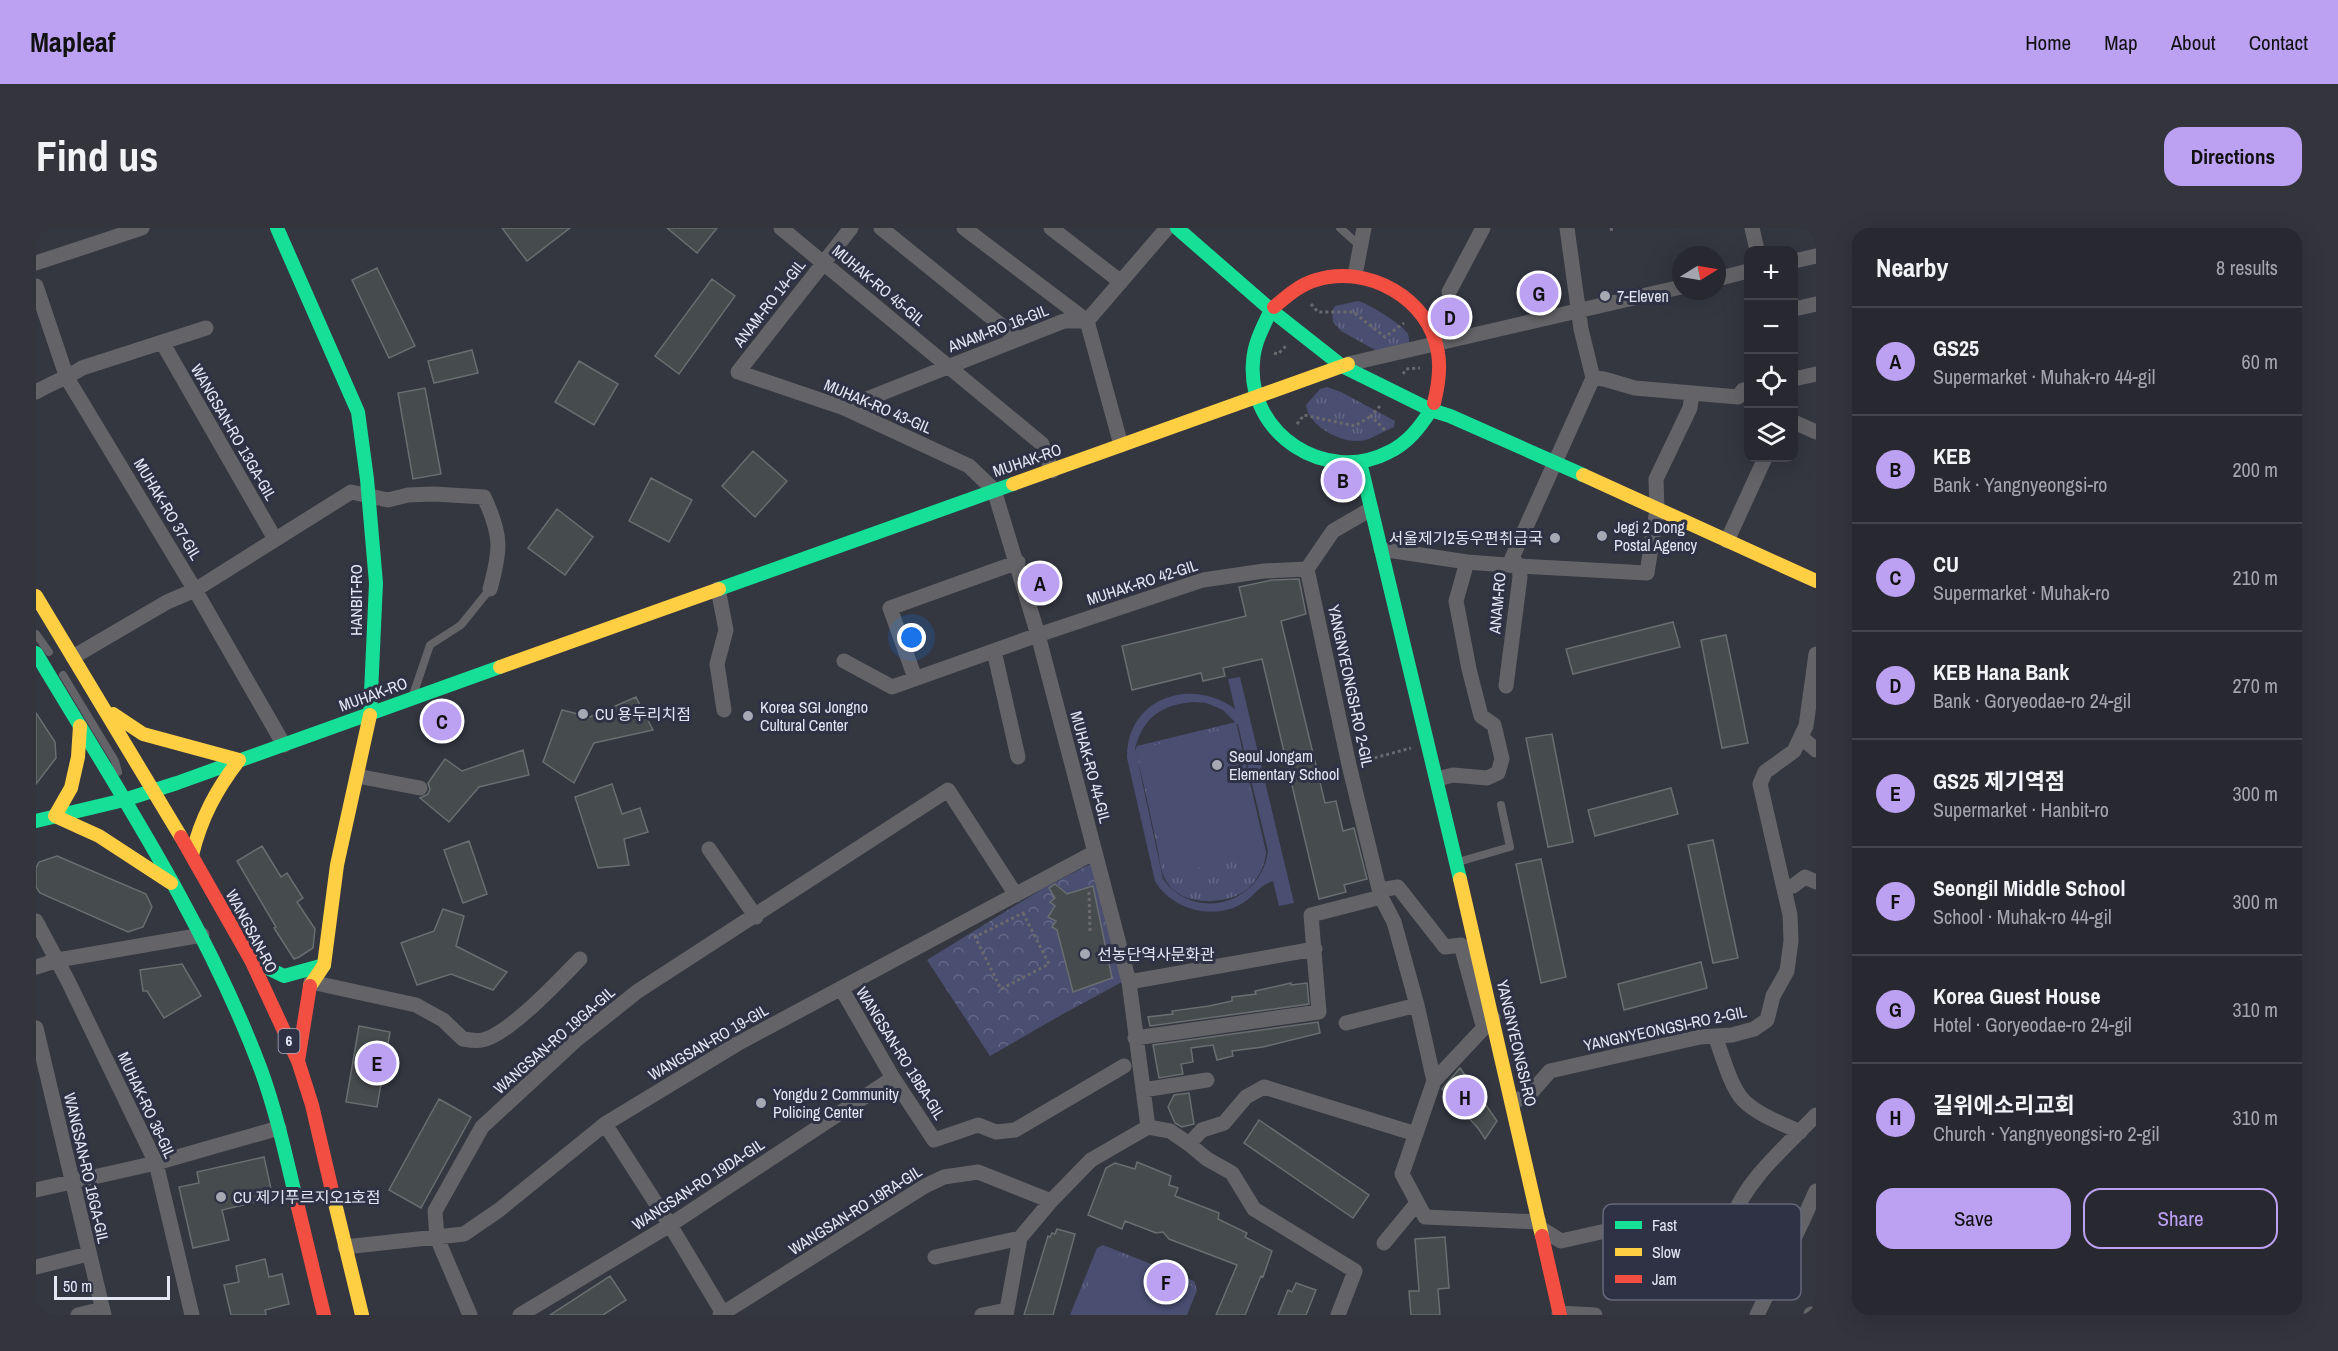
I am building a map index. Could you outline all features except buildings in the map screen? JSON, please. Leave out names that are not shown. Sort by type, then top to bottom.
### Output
[{"type":"main road","name":"HANBIT-RO","points":[[277,228],[358,412],[376,583],[370,714],[337,865],[324,965],[311,982],[298,1061]]},
{"type":"main road","points":[[1176,228],[1251,294],[1345,365],[1450,416],[1816,581]]},
{"type":"main road","points":[[1355,275],[1389,285],[1420,312],[1434,336],[1440,366],[1433,407],[1412,436],[1400,446],[1380,457],[1360,462],[1325,461],[1301,452],[1273,429],[1255,397],[1251,363],[1258,335],[1273,309],[1307,283],[1328,276],[1355,275]]},
{"type":"main road","name":"MUHAK-RO","points":[[36,821],[155,791],[1345,365]]},
{"type":"main road","name":"YANGNYEONGSI-RO","points":[[1360,462],[1457,862],[1488,1023],[1512,1102],[1560,1314]]},
{"type":"main road","name":"WANGSAN-RO","points":[[36,596],[192,855],[250,960],[298,1061],[312,1105],[362,1315]]},
{"type":"main road","name":"6","points":[[36,653],[50,671],[202,935],[261,1071],[279,1128],[324,1315]]},
{"type":"main road","points":[[106,710],[142,734],[239,760],[216,790],[204,814],[192,855]]},
{"type":"main road","points":[[80,726],[78,757],[71,788],[55,816],[99,836],[175,885]]},
{"type":"main road","points":[[250,960],[284,976],[324,965]]},
{"type":"street","points":[[36,263],[142,228]]},
{"type":"street","name":"MUHAK-RO 45-GIL","points":[[781,228],[1042,444],[1052,471]]},
{"type":"street","name":"ANAM-RO 14-GIL","points":[[738,372],[851,228]]},
{"type":"street","points":[[881,228],[1018,339]]},
{"type":"street","points":[[964,228],[1087,321],[1121,445]]},
{"type":"street","points":[[1051,228],[1120,282]]},
{"type":"street","points":[[1087,321],[1167,228]]},
{"type":"street","points":[[1355,275],[1364,228]]},
{"type":"street","points":[[1449,292],[1483,228]]},
{"type":"street","points":[[1567,228],[1581,329],[1593,378],[1635,388],[1692,394],[1744,396]]},
{"type":"street","points":[[1752,228],[1756,246]]},
{"type":"street","points":[[1798,260],[1816,256]]},
{"type":"street","points":[[1726,277],[1744,272]]},
{"type":"street","name":"MUHAK-RO 37-GIL","points":[[36,286],[67,378],[195,590],[284,744]]},
{"type":"street","points":[[1345,365],[1672,289]]},
{"type":"street","points":[[1798,308],[1816,304]]},
{"type":"street","name":"ANAM-RO 16-GIL","points":[[844,408],[1064,321],[1087,321]]},
{"type":"street","points":[[36,392],[67,378],[82,368],[206,328]]},
{"type":"street","name":"WANGSAN-RO 13GA-GIL","points":[[162,342],[275,539]]},
{"type":"street","name":"MUHAK-RO 43-GIL","points":[[738,372],[844,408],[969,466],[994,490]]},
{"type":"street","points":[[1798,378],[1816,374]]},
{"type":"street","name":"ANAM-RO","points":[[1506,686],[1520,577],[1519,566],[1512,558],[1593,378]]},
{"type":"street","points":[[1381,549],[1467,562],[1647,573],[1657,509],[1656,479],[1690,408],[1692,394]]},
{"type":"street","points":[[1798,424],[1816,432]]},
{"type":"street","points":[[1727,541],[1763,462]]},
{"type":"street","name":"MUHAK-RO 44-GIL","points":[[994,490],[1018,562],[1038,635],[1128,982],[1148,1127]]},
{"type":"street","points":[[73,657],[167,602],[195,590],[351,492],[388,500],[408,495],[434,494],[484,497],[494,518],[499,541],[498,561],[490,590]]},
{"type":"street","points":[[1307,569],[1333,531],[1371,509]]},
{"type":"street","points":[[915,678],[890,608],[1018,562]]},
{"type":"street","points":[[1437,779],[1453,775],[1487,778],[1498,773],[1502,759],[1494,725],[1481,716],[1456,601],[1467,562]]},
{"type":"street","name":"MUHAK-RO 42-GIL","points":[[844,661],[892,687],[1203,580],[1264,571],[1307,569]]},
{"type":"street","name":"YANGNYEONGSI-RO 2-GIL","points":[[1307,569],[1349,765],[1380,894],[1394,922],[1417,1005],[1434,1081]]},
{"type":"street","points":[[718,589],[726,630],[717,664],[724,710]]},
{"type":"street","points":[[994,651],[1018,757]]},
{"type":"street","name":"YANGNYEONGSI-RO 2-GIL","points":[[1512,1102],[1529,1095],[1550,1071],[1700,1037],[1732,1035],[1754,1029],[1767,1020],[1773,996],[1787,970],[1791,941],[1790,915],[1785,887],[1760,784],[1765,772],[1794,751],[1806,726],[1816,654]]},
{"type":"street","points":[[1801,737],[1816,750]]},
{"type":"street","points":[[357,776],[420,788]]},
{"type":"street","name":"WANGSAN-RO 19GA-GIL","points":[[437,1238],[435,1210],[482,1127],[575,1041],[638,992],[948,790],[1016,895]]},
{"type":"street","points":[[709,849],[756,917]]},
{"type":"street","name":"WANGSAN-RO 19-GIL","points":[[345,1247],[464,1234],[499,1210],[604,1124],[737,1044],[1095,852]]},
{"type":"street","points":[[1785,887],[1793,886],[1805,877],[1816,882]]},
{"type":"street","name":"YANGNYEONGSI-RO","points":[[1380,894],[1398,887],[1445,946],[1461,945],[1488,1023]]},
{"type":"street","points":[[1135,1038],[1319,1012],[1311,915],[1380,894]]},
{"type":"street","name":"MUHAK-RO 36-GIL","points":[[36,921],[58,960],[156,1163],[192,1315]]},
{"type":"street","points":[[36,967],[58,960],[202,935]]},
{"type":"street","points":[[1128,982],[1315,949]]},
{"type":"street","points":[[311,982],[416,1005],[443,1020],[463,1039],[483,1040],[504,1029],[531,1008],[580,959]]},
{"type":"street","name":"WANGSAN-RO 19BA-GIL","points":[[841,988],[893,1078],[934,1140],[978,1125],[996,1132],[1015,1130],[1124,1066]]},
{"type":"street","points":[[1346,1023],[1417,1005]]},
{"type":"street","points":[[1488,1023],[1434,1081],[1402,1174],[1417,1203],[1425,1217],[1540,1225],[1561,1241],[1603,1232]]},
{"type":"street","name":"WANGSAN-RO 16GA-GIL","points":[[36,1028],[70,1181],[103,1312]]},
{"type":"street","points":[[1715,1036],[1742,1099],[1754,1108],[1800,1132]]},
{"type":"street","name":"WANGSAN-RO 19DA-GIL","points":[[520,1315],[670,1225],[893,1078]]},
{"type":"street","points":[[1143,1090],[1207,1080]]},
{"type":"street","points":[[1189,1144],[1202,1130],[1224,1123],[1246,1097],[1264,1087],[1416,1134]]},
{"type":"street","points":[[1739,1204],[1765,1166],[1816,1115]]},
{"type":"street","points":[[604,1124],[670,1225],[722,1314]]},
{"type":"street","points":[[982,1315],[1007,1312],[1020,1238],[1051,1201],[1091,1160],[1148,1127],[1170,1131],[1207,1159],[1232,1173],[1254,1209],[1355,1271],[1338,1315]]},
{"type":"street","points":[[36,1190],[156,1163],[279,1128]]},
{"type":"street","name":"WANGSAN-RO 19RA-GIL","points":[[722,1314],[925,1186],[944,1177],[978,1172],[1051,1201]]},
{"type":"street","points":[[1802,1222],[1816,1191]]},
{"type":"street","points":[[1384,1243],[1417,1203]]},
{"type":"street","points":[[437,1238],[470,1315]]},
{"type":"street","points":[[935,1257],[1020,1238]]},
{"type":"street","points":[[36,1267],[88,1254]]},
{"type":"street","points":[[1757,1315],[1764,1300]]},
{"type":"street","points":[[78,1315],[103,1312]]},
{"type":"street","points":[[1560,1314],[1595,1315]]},
{"type":"lane","points":[[1340,228],[1360,246]]},
{"type":"lane","points":[[412,699],[430,645],[461,625],[490,590]]},
{"type":"lane","points":[[36,634],[50,671],[115,761],[124,800]]},
{"type":"lane","points":[[1457,862],[1510,847],[1501,805]]},
{"type":"path","points":[[1297,289],[1318,312],[1353,312],[1385,337],[1420,312]]},
{"type":"path","points":[[1286,440],[1304,415],[1355,426],[1371,416]]},
{"type":"path","points":[[1349,765],[1428,744]]},
{"type":"path","points":[[1023,913],[1049,964],[1001,989],[975,937],[1009,920],[1023,913]]},
{"type":"green space","points":[[1358,301],[1377,310],[1405,330],[1409,344],[1377,351],[1341,331],[1333,322],[1332,311],[1335,306]]},
{"type":"green space","points":[[1327,387],[1395,421],[1394,427],[1363,441],[1342,439],[1326,431],[1312,419],[1306,405],[1320,389]]},
{"type":"green space","points":[[1240,677],[1294,903],[1279,906],[1273,881],[1243,903],[1232,908],[1207,912],[1194,910],[1172,899],[1155,881],[1127,758],[1130,738],[1137,721],[1149,708],[1164,699],[1181,694],[1199,694],[1217,699],[1235,709],[1228,679]],"holes":[[[1193,702],[1206,703],[1223,710],[1238,725],[1268,851],[1263,869],[1253,884],[1240,895],[1225,901],[1208,903],[1192,901],[1176,893],[1163,879],[1135,748],[1143,728],[1155,715],[1172,706]]]},
{"type":"green space","points":[[1236,722],[1266,852],[1265,859],[1252,885],[1240,894],[1224,900],[1194,900],[1169,886],[1164,877],[1135,751],[1137,746]]},
{"type":"green space","points":[[1234,727],[1265,852],[1167,875],[1138,749]]},
{"type":"green space","points":[[1092,863],[1122,982],[990,1056],[927,960],[1042,889]]},
{"type":"green space","points":[[1103,1245],[1194,1281],[1197,1290],[1187,1315],[1070,1315],[1097,1248]]},
{"type":"green space","points":[[1104,1248],[1194,1287],[1183,1315],[1075,1315]]},
{"type":"traffic: fast","points":[[277,228],[358,412],[367,479],[376,583],[370,715]]},
{"type":"traffic: fast","points":[[1177,228],[1271,310],[1342,366],[1431,410],[1450,416],[1583,475]]},
{"type":"traffic: fast","points":[[1271,310],[1255,348],[1253,362],[1255,388],[1263,411],[1277,431],[1295,446],[1317,457],[1340,462],[1365,461],[1389,452],[1402,444],[1431,410]]},
{"type":"traffic: fast","points":[[1360,462],[1460,879]]},
{"type":"traffic: fast","points":[[719,589],[1013,484]]},
{"type":"traffic: fast","points":[[36,653],[128,805],[187,908],[214,961],[239,1015],[267,1087],[298,1207]]},
{"type":"traffic: fast","points":[[36,821],[124,800],[177,783],[500,667]]},
{"type":"traffic: fast","points":[[251,960],[284,976],[324,965]]},
{"type":"traffic: slow","points":[[1013,484],[1348,364]]},
{"type":"traffic: slow","points":[[1583,475],[1816,581]]},
{"type":"traffic: slow","points":[[500,667],[719,589]]},
{"type":"traffic: slow","points":[[36,596],[181,837]]},
{"type":"traffic: slow","points":[[113,714],[143,734],[239,760],[210,805],[192,855]]},
{"type":"traffic: slow","points":[[310,986],[324,965],[337,865],[370,715]]},
{"type":"traffic: slow","points":[[80,726],[78,757],[71,788],[55,816],[99,836],[171,883]]},
{"type":"traffic: slow","points":[[1460,879],[1542,1236]]},
{"type":"traffic: slow","points":[[333,1195],[362,1315]]},
{"type":"traffic: jam","points":[[1274,307],[1304,285],[1336,276],[1355,277],[1393,290],[1423,316],[1433,333],[1439,366],[1434,403]]},
{"type":"traffic: jam","points":[[181,837],[251,960],[298,1061],[312,1105],[333,1195]]},
{"type":"traffic: jam","points":[[298,1061],[310,986]]},
{"type":"traffic: jam","points":[[298,1207],[324,1315]]},
{"type":"traffic: jam","points":[[1542,1236],[1560,1315]]},
{"type":"place","name":"Korea Guest House","points":[[1539,293]]},
{"type":"place","name":"7-Eleven","points":[[1605,296]]},
{"type":"place","name":"KEB Hana Bank","points":[[1450,317]]},
{"type":"place","name":"KEB","points":[[1343,480]]},
{"type":"place","name":"Jegi 2 Dong Postal Agency","points":[[1602,536]]},
{"type":"place","name":"서울제기2동우편취급국","points":[[1555,538]]},
{"type":"place","name":"GS25","points":[[1040,583]]},
{"type":"place","name":"CU 용두리치점","points":[[583,714]]},
{"type":"place","name":"Korea SGI Jongno Cultural Center","points":[[748,716]]},
{"type":"place","name":"CU","points":[[442,721]]},
{"type":"place","name":"Seoul Jongam Elementary School","points":[[1217,765]]},
{"type":"place","name":"선농단역사문화관","points":[[1085,954]]},
{"type":"place","name":"GS25 제기역점","points":[[377,1063]]},
{"type":"place","name":"길위에소리교회","points":[[1465,1097]]},
{"type":"place","name":"Yongdu 2 Community Policing Center","points":[[761,1103]]},
{"type":"place","name":"CU 제기푸르지오1호점","points":[[221,1197]]},
{"type":"place","name":"Seongil Middle School","points":[[1166,1282]]}]
